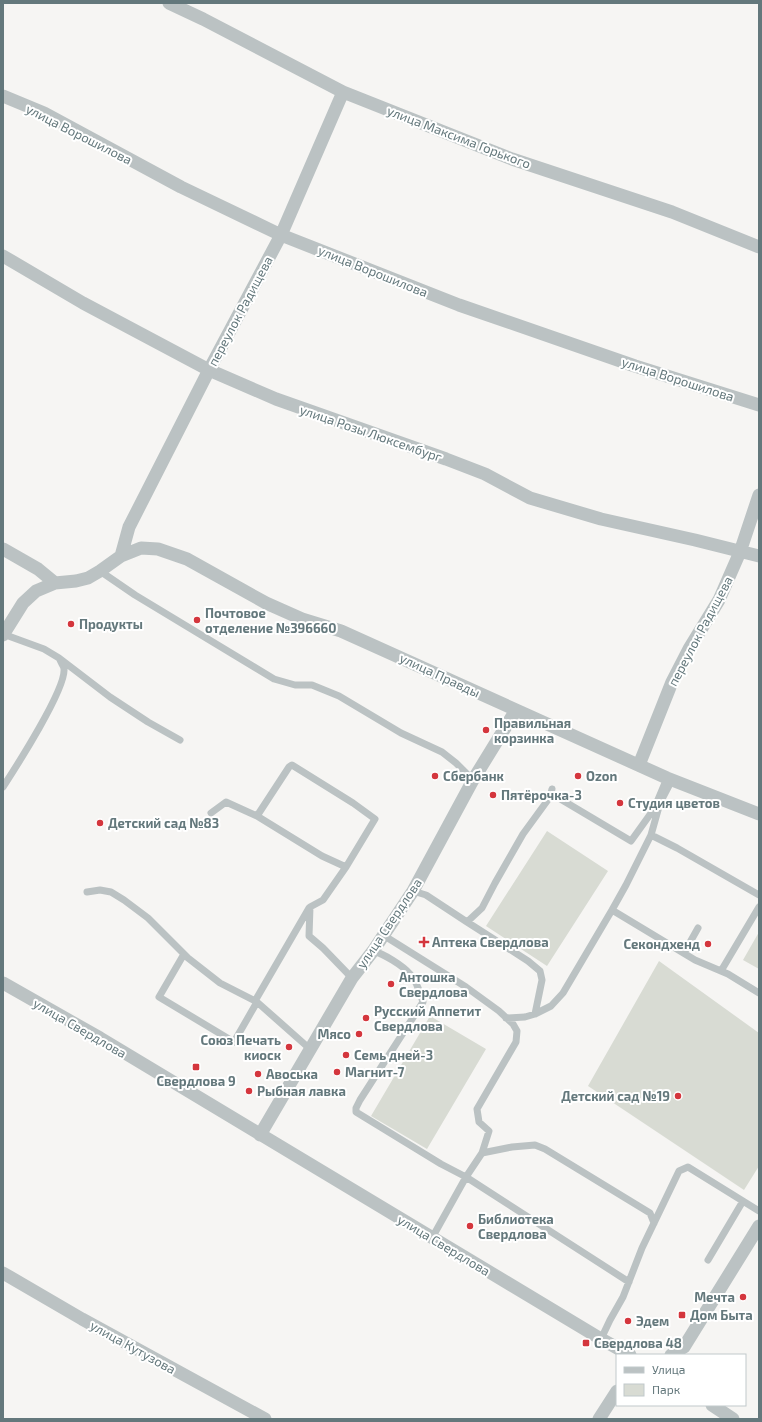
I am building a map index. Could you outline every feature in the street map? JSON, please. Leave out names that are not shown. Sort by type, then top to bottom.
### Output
[{"type":"street","name":"улица Максима Горького","points":[[169,3],[204,19],[343,92],[512,159],[672,212],[759,247]]},
{"type":"street","name":"переулок Радищева","points":[[121,556],[129,527],[209,370],[281,235],[343,92]]},
{"type":"street","name":"улица Ворошилова","points":[[3,96],[44,113],[181,187],[281,235],[459,305],[635,366],[759,406]]},
{"type":"street","name":"улица Розы Люксембург","points":[[3,256],[83,303],[209,370],[276,400],[485,474],[530,498],[601,519],[759,556]]},
{"type":"street","name":"переулок Радищева","points":[[639,765],[672,682],[689,649],[719,600],[740,552],[759,495]]},
{"type":"street","points":[[3,548],[38,570],[55,583]]},
{"type":"street","name":"улица Правды","points":[[3,634],[23,603],[36,591],[55,583],[88,578],[121,556],[141,548],[158,549],[187,560],[266,603],[302,619],[341,631],[670,779],[759,814]]},
{"type":"street","name":"улица Свердлова","points":[[260,1135],[352,978],[373,951],[413,891],[473,780],[516,710]]},
{"type":"street","name":"улица Свердлова","points":[[3,983],[100,1038],[628,1354]]},
{"type":"street","points":[[673,1354],[684,1347],[759,1226]]},
{"type":"street","name":"улица Кутузова","points":[[3,1273],[82,1319],[265,1419]]},
{"type":"street","points":[[599,1419],[616,1393]]},
{"type":"street","points":[[714,1406],[733,1419]]},
{"type":"lane","points":[[100,571],[274,679],[295,685],[312,685],[339,696],[401,733],[442,752],[456,763],[473,780]]},
{"type":"lane","points":[[3,634],[44,649],[59,658],[110,697],[148,722],[180,740]]},
{"type":"lane","points":[[3,787],[17,766],[58,693],[64,669],[59,658]]},
{"type":"lane","points":[[184,954],[159,997],[234,1042],[310,907],[323,900],[346,867],[375,819],[353,803],[292,765],[289,767],[257,816]]},
{"type":"lane","points":[[550,796],[557,797],[632,841],[654,809],[670,779]]},
{"type":"lane","points":[[506,1018],[525,1017],[535,1014],[551,1006],[563,993],[612,910],[651,835],[660,803],[670,779]]},
{"type":"lane","points":[[467,922],[482,908],[522,834],[550,796],[552,789]]},
{"type":"lane","points":[[211,813],[226,802],[257,816],[322,856],[346,867]]},
{"type":"lane","points":[[651,835],[677,848],[759,895]]},
{"type":"lane","points":[[87,892],[100,890],[111,892],[124,900],[148,918],[184,954],[220,983],[256,1002],[310,1049]]},
{"type":"lane","points":[[413,891],[426,895],[540,971],[542,980],[535,1014]]},
{"type":"lane","points":[[310,907],[309,936],[352,978]]},
{"type":"lane","points":[[721,971],[759,907]]},
{"type":"lane","points":[[612,910],[695,960],[721,971],[759,993]]},
{"type":"lane","points":[[684,953],[698,928]]},
{"type":"lane","points":[[383,935],[466,987],[499,1011],[513,1024],[517,1031],[516,1042],[477,1109],[480,1122],[489,1131],[482,1153],[466,1177],[432,1238]]},
{"type":"lane","points":[[373,951],[384,954],[410,974],[419,990],[423,1002],[360,1100],[356,1108],[356,1112],[441,1164],[466,1177],[629,1282]]},
{"type":"lane","points":[[482,1153],[512,1147],[535,1145],[545,1148],[650,1213],[654,1223]]},
{"type":"lane","points":[[601,1339],[629,1282],[642,1248],[679,1171],[688,1167],[759,1211]]},
{"type":"lane","points":[[708,1260],[743,1201]]},
{"type":"green space","points":[[547,831],[608,871],[547,966],[486,926]]},
{"type":"green space","points":[[759,932],[759,969],[743,960]]},
{"type":"green space","points":[[659,961],[759,1033],[759,1166],[744,1190],[588,1086]]},
{"type":"green space","points":[[430,1016],[486,1049],[427,1149],[371,1116]]},
{"type":"place","name":"Почтовое отделение №396660","points":[[197,620]]},
{"type":"place","name":"Продукты","points":[[71,624]]},
{"type":"place","name":"Правильная корзинка","points":[[486,730]]},
{"type":"place","name":"Сбербанк","points":[[435,776]]},
{"type":"place","name":"Ozon","points":[[578,776]]},
{"type":"place","name":"Пятёрочка-3","points":[[493,795]]},
{"type":"place","name":"Студия цветов","points":[[620,803]]},
{"type":"place","name":"Детский сад №83","points":[[100,823]]},
{"type":"place","name":"Аптека Свердлова","points":[[424,942]]},
{"type":"place","name":"Секондхенд","points":[[708,944]]},
{"type":"place","name":"Антошка Свердлова","points":[[391,984]]},
{"type":"place","name":"Русский Аппетит Свердлова","points":[[366,1018]]},
{"type":"place","name":"Мясо","points":[[359,1034]]},
{"type":"place","name":"Союз Печать киоск","points":[[289,1047]]},
{"type":"place","name":"Семь дней-3","points":[[346,1055]]},
{"type":"place","name":"Свердлова 9","points":[[196,1067]]},
{"type":"place","name":"Магнит-7","points":[[337,1072]]},
{"type":"place","name":"Авоська","points":[[258,1074]]},
{"type":"place","name":"Рыбная лавка","points":[[249,1091]]},
{"type":"place","name":"Детский сад №19","points":[[678,1096]]},
{"type":"place","name":"Библиотека Свердлова","points":[[470,1226]]},
{"type":"place","name":"Мечта","points":[[743,1297]]},
{"type":"place","name":"Дом Быта","points":[[682,1315]]},
{"type":"place","name":"Эдем","points":[[628,1321]]},
{"type":"place","name":"Свердлова 48","points":[[586,1343]]}]
